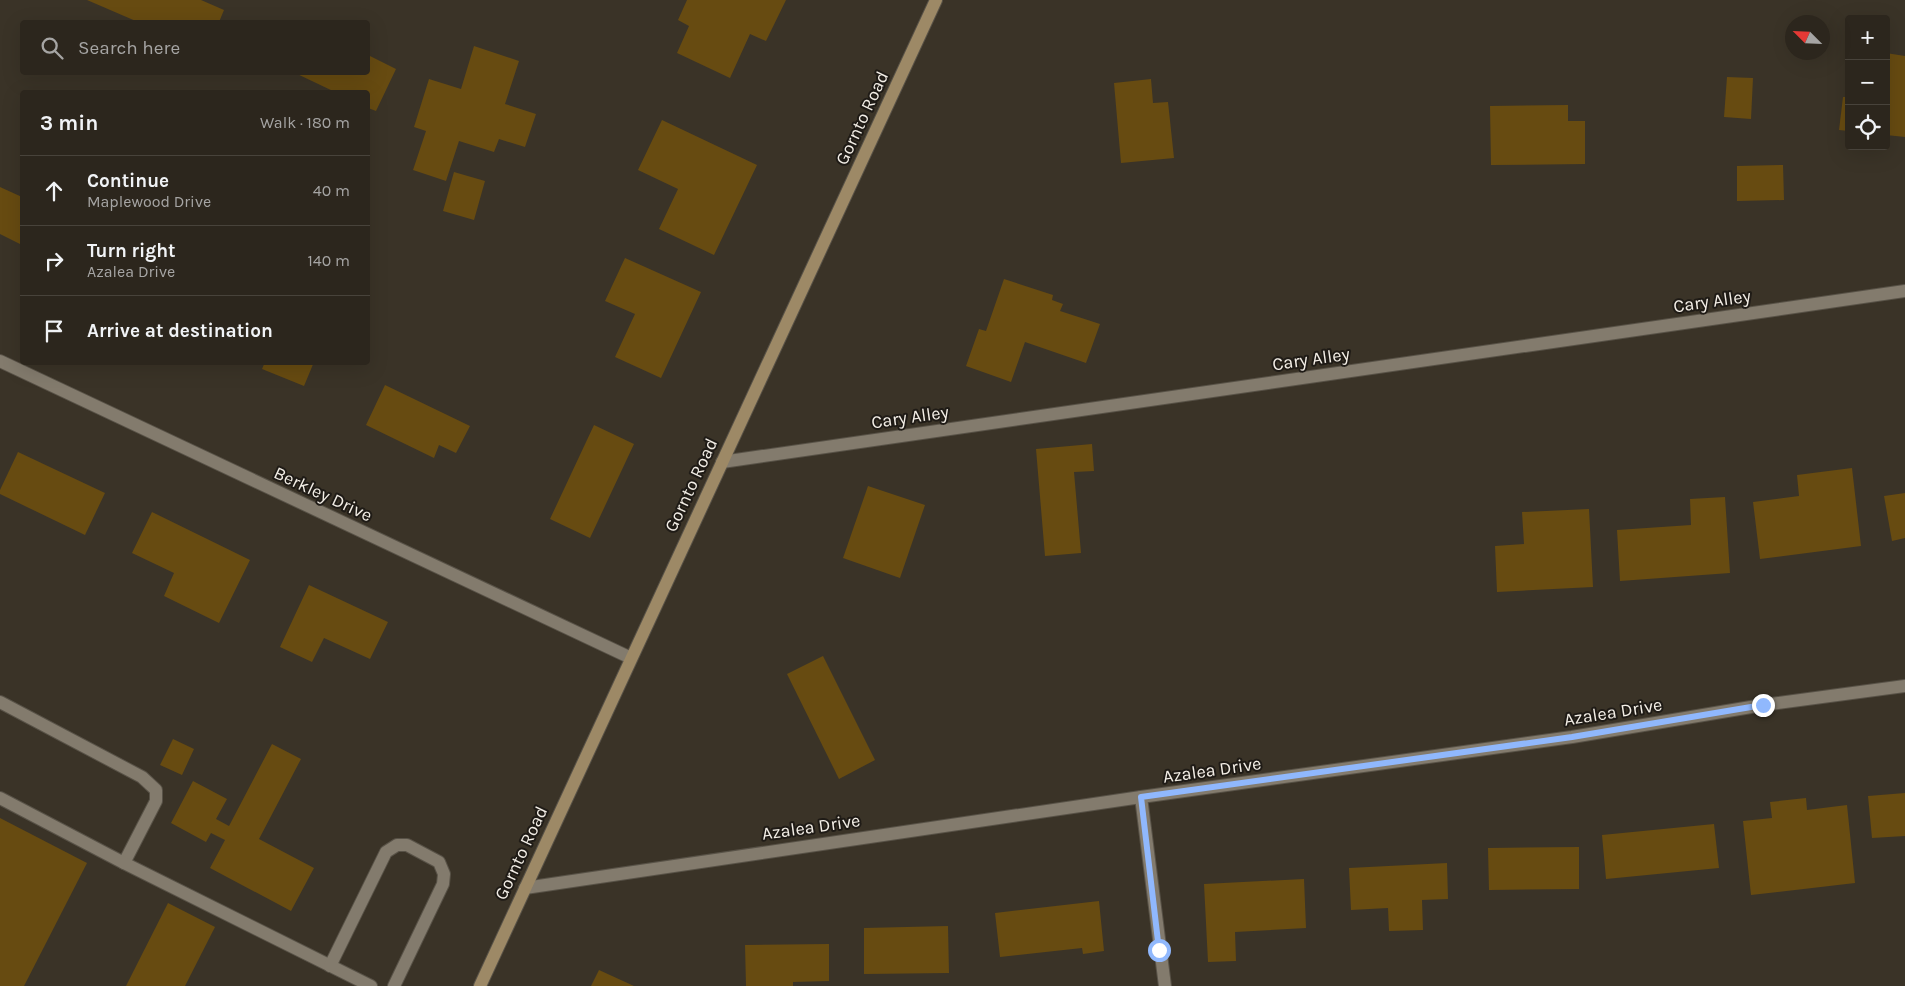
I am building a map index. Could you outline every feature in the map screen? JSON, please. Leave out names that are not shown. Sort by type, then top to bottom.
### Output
[{"type":"main road","name":"Gornto Road","points":[[480,986],[630,658],[936,0]]},
{"type":"street","name":"Cary Alley","points":[[722,462],[1905,291]]},
{"type":"street","name":"Berkley Drive","points":[[0,361],[630,658]]},
{"type":"street","name":"Azalea Drive","points":[[525,888],[1141,797],[1572,737],[1763,705],[1905,686]]},
{"type":"street","points":[[0,702],[142,777],[156,790],[156,801],[124,863]]},
{"type":"street","points":[[1141,797],[1164,986]]},
{"type":"street","points":[[0,798],[124,863],[371,986]]},
{"type":"street","points":[[330,966],[386,852],[397,846],[407,845],[439,862],[444,874],[443,884],[394,986]]},
{"type":"building","points":[[87,0],[201,0],[224,10],[220,20],[133,20]]},
{"type":"building","points":[[687,0],[786,0],[766,41],[750,34],[730,78],[677,53],[689,26],[678,20]]},
{"type":"building","points":[[474,46],[519,61],[505,104],[536,114],[525,147],[499,139],[494,152],[459,141],[446,181],[413,170],[426,131],[414,127],[429,79],[461,89]]},
{"type":"building","points":[[1890,54],[1905,56],[1905,137],[1890,135]]},
{"type":"building","points":[[370,56],[396,69],[376,111],[370,109],[370,90],[331,90],[299,75],[370,75]]},
{"type":"building","points":[[1727,77],[1753,78],[1751,119],[1724,117]]},
{"type":"building","points":[[1151,79],[1153,103],[1168,102],[1174,158],[1121,163],[1114,83]]},
{"type":"building","points":[[1843,97],[1845,97],[1845,131],[1839,130]]},
{"type":"building","points":[[1568,105],[1568,121],[1585,121],[1585,164],[1491,165],[1490,106]]},
{"type":"building","points":[[662,120],[757,165],[714,255],[659,229],[678,189],[638,170]]},
{"type":"building","points":[[1783,165],[1784,200],[1737,201],[1737,166]]},
{"type":"building","points":[[454,172],[485,181],[474,220],[443,211]]},
{"type":"building","points":[[0,187],[20,196],[20,244],[0,234]]},
{"type":"building","points":[[625,258],[701,292],[661,378],[615,357],[635,314],[605,301]]},
{"type":"building","points":[[1004,279],[1053,295],[1052,300],[1063,304],[1060,311],[1100,324],[1086,363],[1025,342],[1011,382],[966,366],[979,329],[986,331]]},
{"type":"building","points":[[264,365],[313,365],[304,386],[262,369]]},
{"type":"building","points":[[385,385],[470,426],[456,453],[439,445],[434,458],[366,425]]},
{"type":"building","points":[[594,425],[634,444],[590,538],[550,519]]},
{"type":"building","points":[[1092,444],[1094,471],[1074,472],[1081,553],[1045,556],[1036,449]]},
{"type":"building","points":[[18,452],[105,493],[85,535],[0,494],[0,490]]},
{"type":"building","points":[[1852,468],[1861,546],[1760,559],[1753,502],[1799,496],[1797,475]]},
{"type":"building","points":[[868,486],[925,505],[900,578],[843,558]]},
{"type":"building","points":[[1905,493],[1905,538],[1892,541],[1884,496]]},
{"type":"building","points":[[1725,497],[1730,573],[1620,581],[1617,530],[1691,525],[1690,499]]},
{"type":"building","points":[[1589,509],[1593,587],[1497,592],[1495,546],[1524,544],[1522,512]]},
{"type":"building","points":[[152,512],[250,560],[219,623],[164,596],[174,573],[132,553]]},
{"type":"building","points":[[309,585],[388,622],[370,659],[324,638],[312,662],[280,647]]},
{"type":"building","points":[[823,656],[875,760],[839,779],[787,674]]},
{"type":"building","points":[[173,739],[194,749],[182,775],[160,765]]},
{"type":"building","points":[[272,744],[301,759],[259,839],[314,868],[291,911],[210,868],[225,840],[211,833],[206,842],[171,823],[193,781],[227,799],[216,819],[229,826]]},
{"type":"building","points":[[1905,793],[1905,836],[1872,838],[1868,796]]},
{"type":"building","points":[[1806,798],[1807,810],[1847,805],[1855,883],[1751,895],[1743,821],[1772,818],[1770,802]]},
{"type":"building","points":[[0,818],[87,863],[24,986],[0,986]]},
{"type":"building","points":[[1714,824],[1719,868],[1606,879],[1602,835]]},
{"type":"building","points":[[1579,847],[1579,889],[1489,890],[1488,848]]},
{"type":"building","points":[[1447,863],[1448,899],[1422,900],[1423,930],[1389,931],[1388,908],[1351,910],[1349,868]]},
{"type":"building","points":[[1304,879],[1306,928],[1235,932],[1236,961],[1208,962],[1204,884]]},
{"type":"building","points":[[1099,901],[1104,951],[1083,954],[1082,948],[1000,957],[995,913]]},
{"type":"building","points":[[168,903],[215,927],[185,986],[126,986]]},
{"type":"building","points":[[948,926],[949,973],[864,974],[864,928]]},
{"type":"building","points":[[829,944],[829,981],[793,982],[793,986],[746,986],[745,945]]},
{"type":"building","points":[[599,970],[634,986],[591,986]]},
{"type":"route","points":[[1159,950],[1141,797],[1572,737],[1763,705]]}]
